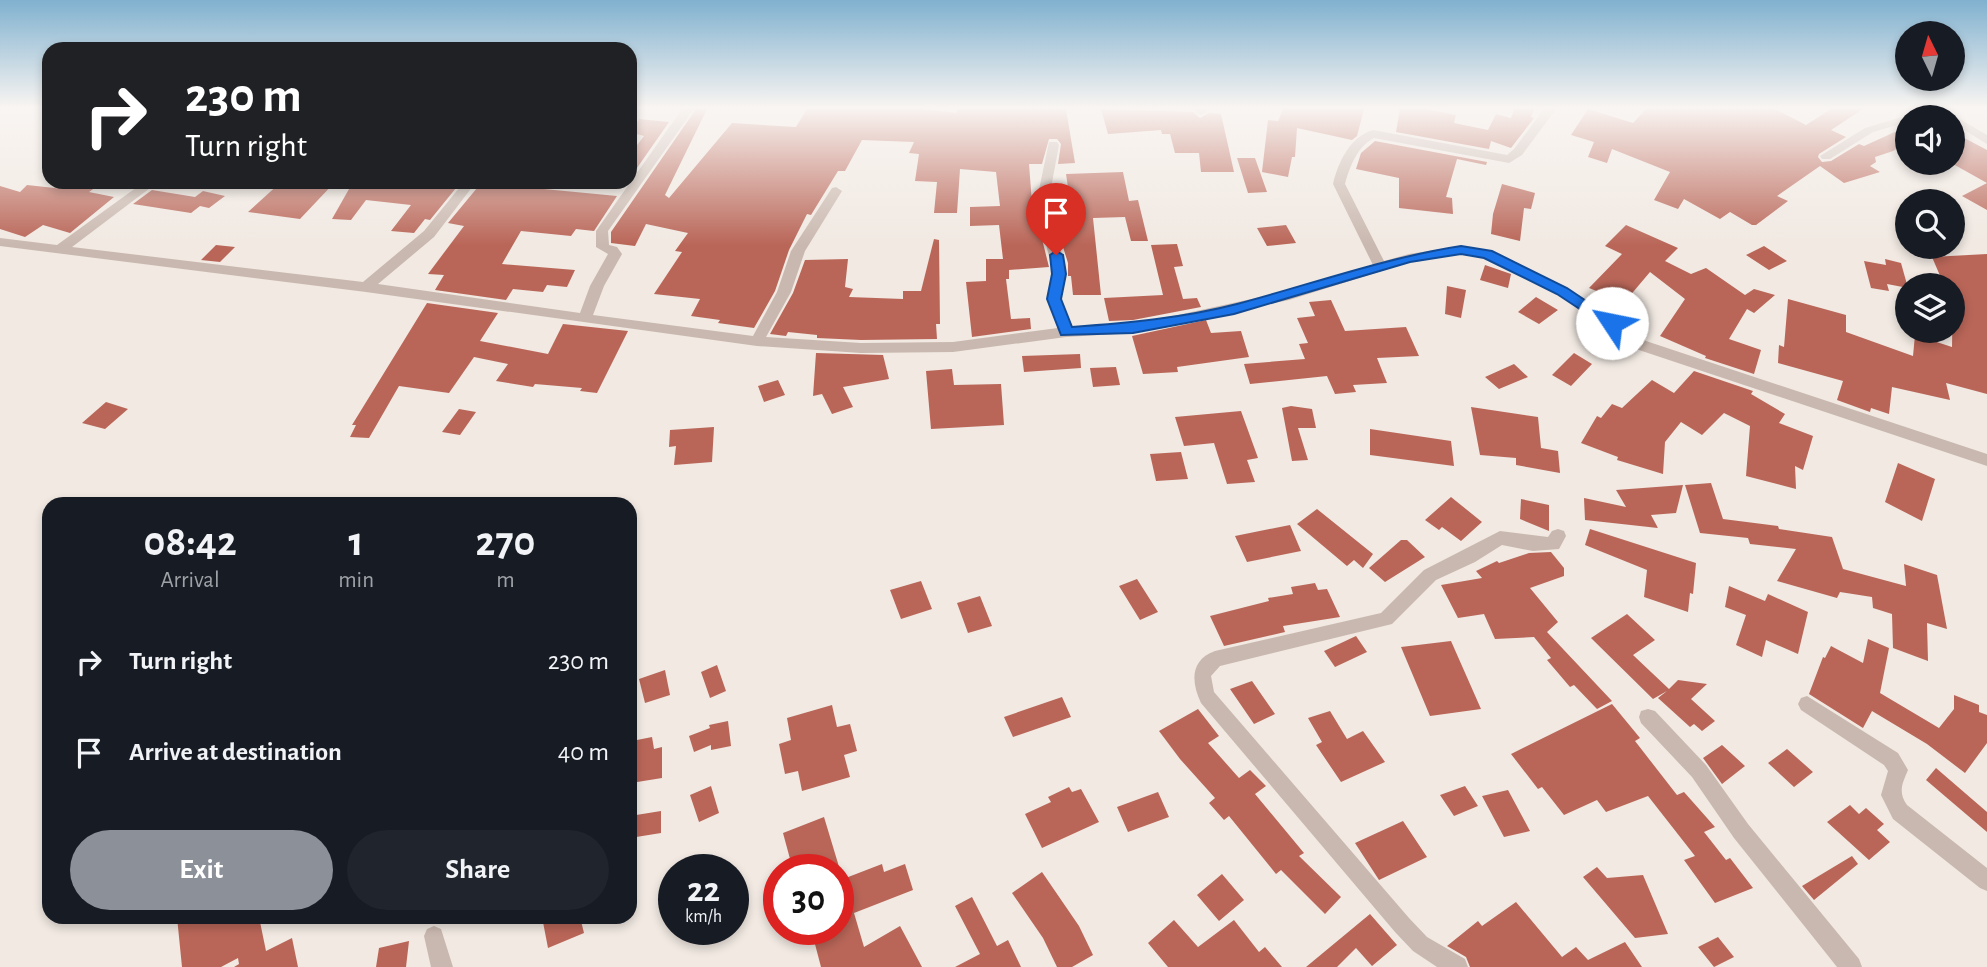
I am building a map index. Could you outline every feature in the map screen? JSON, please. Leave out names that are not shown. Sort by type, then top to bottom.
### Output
[{"type":"street","points":[[637,181],[656,154]]},
{"type":"street","points":[[1051,154],[1043,199],[1058,264],[1059,274],[1054,299],[1066,332]]},
{"type":"street","points":[[1352,154],[1339,184],[1380,266]]},
{"type":"street","points":[[1482,154],[1509,159],[1515,154]]},
{"type":"street","points":[[61,248],[142,189]]},
{"type":"street","points":[[366,287],[429,234],[464,189]]},
{"type":"street","points":[[585,319],[597,286],[615,254],[603,247],[602,231],[632,189]]},
{"type":"street","points":[[757,341],[784,292],[798,251],[836,191]]},
{"type":"street","points":[[0,242],[366,287],[757,341],[861,348],[953,348],[1066,332],[1133,328],[1234,309],[1380,266],[1433,253],[1461,250],[1488,254],[1590,307],[1642,345],[1987,460]]},
{"type":"street","points":[[1457,967],[1420,944],[1402,925],[1207,697],[1200,680],[1202,668],[1215,659],[1386,619],[1425,578],[1500,538],[1533,544],[1553,544],[1558,536]]},
{"type":"street","points":[[1807,704],[1891,760],[1898,770],[1890,789],[1890,799],[1900,813],[1987,881]]},
{"type":"street","points":[[1648,717],[1699,771],[1741,831],[1851,967]]},
{"type":"street","points":[[434,936],[442,967]]},
{"type":"building","points":[[637,154],[647,154],[637,168]]},
{"type":"building","points":[[665,154],[685,154],[665,195],[669,198],[706,154],[854,154],[845,171],[838,171],[811,215],[807,214],[789,250],[775,291],[754,328],[691,316],[700,299],[654,294],[682,252],[675,251],[688,233],[646,224],[635,246],[611,243],[611,232]]},
{"type":"building","points":[[919,154],[1045,154],[1042,164],[1029,164],[1033,216],[1036,215],[1049,267],[1009,270],[1009,279],[1006,279],[1011,319],[1030,318],[1031,329],[972,337],[966,282],[986,281],[986,259],[1003,259],[999,225],[970,226],[970,207],[1000,206],[996,172],[960,169],[957,213],[934,213],[937,182],[915,181]]},
{"type":"building","points":[[1059,154],[1074,154],[1075,163],[1058,164]]},
{"type":"building","points":[[1199,154],[1230,154],[1234,172],[1201,172]]},
{"type":"building","points":[[1264,154],[1295,154],[1292,157],[1288,177],[1262,172]]},
{"type":"building","points":[[1361,154],[1445,154],[1487,162],[1486,165],[1457,159],[1446,197],[1452,198],[1453,214],[1399,208],[1399,178],[1356,169]]},
{"type":"building","points":[[1589,154],[1610,154],[1607,163],[1588,157]]},
{"type":"building","points":[[1625,154],[1819,154],[1822,162],[1831,161],[1842,154],[1884,154],[1875,157],[1876,162],[1870,166],[1880,172],[1844,183],[1820,166],[1777,196],[1788,201],[1756,225],[1730,212],[1720,219],[1684,199],[1678,209],[1654,200],[1670,172]]},
{"type":"building","points":[[1965,154],[1987,154],[1987,183],[1965,171]]},
{"type":"building","points":[[1237,158],[1255,158],[1267,192],[1248,193]]},
{"type":"building","points":[[1123,172],[1129,201],[1138,200],[1148,241],[1131,241],[1125,217],[1093,218],[1101,295],[1073,295],[1071,276],[1068,276],[1068,263],[1059,234],[1075,234],[1066,174]]},
{"type":"building","points":[[1987,183],[1987,210],[1965,198],[1965,194]]},
{"type":"building","points":[[1502,184],[1535,193],[1531,209],[1524,208],[1520,241],[1491,234],[1493,214]]},
{"type":"building","points":[[27,185],[42,187],[42,189],[93,189],[89,192],[114,197],[70,233],[43,225],[25,237],[0,229],[0,186],[20,192]]},
{"type":"building","points":[[273,189],[328,189],[300,219],[248,212]]},
{"type":"building","points":[[349,189],[455,189],[430,220],[425,219],[414,233],[391,231],[411,205],[366,200],[351,220],[332,219]]},
{"type":"building","points":[[476,189],[544,189],[617,196],[594,231],[576,229],[571,236],[521,231],[502,264],[575,270],[567,287],[547,285],[543,292],[513,289],[506,300],[435,290],[444,275],[428,274],[464,226],[448,223]]},
{"type":"building","points":[[152,190],[195,197],[203,191],[225,196],[209,208],[200,206],[191,213],[133,204]]},
{"type":"building","points":[[1286,225],[1296,243],[1267,246],[1257,228]]},
{"type":"building","points":[[1626,225],[1678,248],[1665,261],[1691,274],[1706,268],[1745,295],[1754,289],[1775,295],[1754,313],[1747,309],[1729,339],[1761,350],[1754,374],[1705,358],[1706,356],[1660,336],[1685,299],[1650,272],[1617,311],[1593,300],[1599,292],[1589,288],[1622,254],[1605,246]]},
{"type":"building","points":[[934,239],[939,240],[940,324],[936,324],[937,339],[861,340],[817,338],[817,335],[788,332],[786,336],[770,334],[793,293],[805,260],[848,259],[845,287],[853,289],[849,297],[903,299],[903,291],[921,291]]},
{"type":"building","points":[[1177,244],[1183,266],[1174,267],[1183,299],[1197,298],[1201,307],[1133,320],[1109,321],[1104,298],[1163,295],[1151,245]]},
{"type":"building","points":[[216,245],[235,247],[220,262],[201,260]]},
{"type":"building","points":[[1764,246],[1787,261],[1769,270],[1746,255]]},
{"type":"building","points":[[1987,254],[1987,394],[1946,383],[1950,400],[1892,387],[1889,414],[1871,408],[1870,412],[1837,400],[1843,381],[1778,363],[1779,345],[1784,347],[1788,299],[1846,315],[1846,332],[1913,356],[1914,343],[1940,343],[1952,347],[1952,343],[1965,343],[1965,273],[1939,273],[1933,259],[1965,259],[1965,255]]},
{"type":"building","points":[[1885,259],[1901,263],[1904,273],[1895,273],[1895,286],[1887,284],[1889,291],[1871,288],[1864,261],[1886,265]]},
{"type":"building","points":[[1485,265],[1511,274],[1508,288],[1480,280]]},
{"type":"building","points":[[1447,286],[1466,290],[1461,318],[1445,314]]},
{"type":"building","points":[[1536,297],[1558,310],[1539,324],[1518,312]]},
{"type":"building","points":[[1331,300],[1345,331],[1406,327],[1419,356],[1377,358],[1387,383],[1353,385],[1356,392],[1335,394],[1327,376],[1250,384],[1244,364],[1305,359],[1299,344],[1308,343],[1297,318],[1315,316],[1309,302]]},
{"type":"building","points":[[427,303],[498,313],[480,341],[548,354],[563,324],[628,331],[597,393],[580,391],[582,388],[535,384],[533,387],[496,381],[508,364],[474,357],[449,393],[399,386],[369,438],[350,437],[356,425],[352,425]]},
{"type":"building","points":[[1206,320],[1211,333],[1241,331],[1249,357],[1177,367],[1178,372],[1143,374],[1132,336]]},
{"type":"building","points":[[816,353],[883,355],[889,379],[843,387],[853,407],[832,414],[822,394],[813,396]]},
{"type":"building","points":[[1574,353],[1592,364],[1571,386],[1552,375]]},
{"type":"building","points":[[1080,354],[1081,368],[1024,372],[1022,356]]},
{"type":"building","points":[[1514,364],[1528,377],[1499,389],[1485,377]]},
{"type":"building","points":[[1116,367],[1120,385],[1093,387],[1090,368]]},
{"type":"building","points":[[952,369],[954,385],[1001,384],[1004,425],[931,429],[926,371]]},
{"type":"building","points":[[1694,371],[1753,391],[1751,394],[1785,414],[1779,423],[1813,436],[1803,470],[1795,466],[1796,489],[1746,476],[1750,426],[1724,413],[1702,435],[1681,422],[1665,442],[1663,474],[1617,460],[1618,457],[1581,443],[1597,416],[1601,418],[1612,404],[1622,408],[1652,380],[1674,393]]},
{"type":"building","points":[[778,380],[785,395],[764,402],[758,386]]},
{"type":"building","points":[[106,402],[128,409],[105,429],[82,423]]},
{"type":"building","points":[[1291,406],[1312,409],[1316,428],[1298,428],[1308,460],[1292,461],[1282,408]]},
{"type":"building","points":[[1471,407],[1538,417],[1541,448],[1558,451],[1560,473],[1516,465],[1516,458],[1480,455]]},
{"type":"building","points":[[459,409],[476,412],[460,435],[442,432]]},
{"type":"building","points":[[1241,411],[1258,458],[1247,460],[1255,482],[1227,484],[1214,443],[1184,446],[1175,417]]},
{"type":"building","points":[[714,427],[712,462],[674,465],[676,446],[669,447],[670,430]]},
{"type":"building","points":[[1370,429],[1451,441],[1454,466],[1370,455]]},
{"type":"building","points":[[1181,452],[1188,479],[1156,481],[1150,454]]},
{"type":"building","points":[[1898,463],[1935,479],[1922,521],[1885,502]]},
{"type":"building","points":[[1711,483],[1723,519],[1832,537],[1843,569],[1906,586],[1904,564],[1937,575],[1947,629],[1927,623],[1928,661],[1893,648],[1892,614],[1873,608],[1872,597],[1840,592],[1837,598],[1777,581],[1796,549],[1750,544],[1748,538],[1700,533],[1685,485]]},
{"type":"building","points":[[1683,485],[1676,513],[1651,515],[1658,528],[1585,520],[1584,498],[1626,507],[1616,490]]},
{"type":"building","points":[[1451,497],[1482,522],[1461,541],[1442,527],[1439,530],[1425,520]]},
{"type":"building","points":[[1521,499],[1549,505],[1549,531],[1520,519]]},
{"type":"building","points":[[1317,509],[1373,554],[1363,568],[1354,560],[1347,566],[1297,524]]},
{"type":"building","points":[[1290,525],[1301,551],[1247,562],[1235,536]]},
{"type":"building","points":[[1590,529],[1696,563],[1688,612],[1644,597],[1647,570],[1585,545]]},
{"type":"building","points":[[1401,540],[1407,540],[1425,557],[1385,582],[1369,568]]},
{"type":"building","points":[[1551,552],[1564,568],[1564,576],[1530,588],[1558,622],[1547,632],[1612,701],[1597,709],[1574,685],[1570,687],[1547,660],[1551,658],[1534,637],[1495,639],[1484,614],[1458,618],[1441,585],[1482,578],[1476,571],[1497,561],[1499,563],[1529,553]]},
{"type":"building","points":[[1137,579],[1158,612],[1140,620],[1119,586]]},
{"type":"building","points":[[921,581],[932,609],[901,619],[890,590]]},
{"type":"building","points":[[1315,583],[1318,590],[1327,589],[1340,617],[1283,626],[1285,632],[1224,646],[1210,616],[1269,601],[1268,598],[1293,594],[1291,587]]},
{"type":"building","points":[[1729,586],[1765,601],[1768,594],[1808,612],[1798,654],[1766,640],[1762,657],[1736,645],[1746,615],[1725,607]]},
{"type":"building","points":[[980,596],[992,626],[968,633],[957,603]]},
{"type":"building","points":[[1627,614],[1655,640],[1633,655],[1669,689],[1678,680],[1707,684],[1691,699],[1715,721],[1702,731],[1694,724],[1690,727],[1658,698],[1667,691],[1653,699],[1591,638]]},
{"type":"building","points":[[1356,636],[1367,652],[1335,667],[1324,651]]},
{"type":"building","points":[[1868,639],[1889,648],[1880,693],[1939,728],[1954,709],[1954,695],[1979,705],[1979,712],[1987,715],[1987,743],[1965,773],[1927,744],[1872,711],[1863,728],[1809,694],[1823,657],[1825,658],[1831,646],[1863,663]]},
{"type":"building","points":[[1451,641],[1481,709],[1430,716],[1401,647]]},
{"type":"building","points":[[717,665],[726,691],[710,698],[701,672]]},
{"type":"building","points":[[665,670],[670,695],[645,703],[639,679]]},
{"type":"building","points":[[1252,681],[1275,714],[1254,724],[1230,689]]},
{"type":"building","points":[[1062,697],[1071,717],[1013,737],[1004,717]]},
{"type":"building","points":[[1612,704],[1640,738],[1635,741],[1677,795],[1684,792],[1715,827],[1704,832],[1726,860],[1730,858],[1753,888],[1715,903],[1684,860],[1695,856],[1648,796],[1606,812],[1597,800],[1564,815],[1542,787],[1538,789],[1511,754]]},
{"type":"building","points":[[832,705],[837,727],[850,724],[857,751],[844,755],[850,777],[802,791],[798,771],[785,774],[779,744],[791,740],[787,718]]},
{"type":"building","points":[[1198,709],[1219,736],[1208,743],[1239,778],[1250,770],[1266,786],[1255,794],[1304,853],[1299,856],[1341,897],[1325,914],[1281,870],[1276,874],[1229,816],[1224,820],[1209,803],[1215,798],[1159,731]]},
{"type":"building","points":[[1330,711],[1347,739],[1363,731],[1385,762],[1341,782],[1316,745],[1322,742],[1308,718]]},
{"type":"building","points":[[728,721],[731,746],[711,750],[711,745],[694,752],[689,736],[710,728],[709,725]]},
{"type":"building","points":[[652,737],[654,749],[662,747],[662,778],[637,782],[637,740]]},
{"type":"building","points":[[1722,745],[1745,766],[1722,784],[1703,758]]},
{"type":"building","points":[[1787,749],[1813,772],[1794,787],[1768,763]]},
{"type":"building","points":[[1936,768],[1987,812],[1987,832],[1926,780]]},
{"type":"building","points":[[711,786],[719,813],[699,822],[690,795]]},
{"type":"building","points":[[1465,786],[1478,806],[1454,816],[1440,795]]},
{"type":"building","points":[[1069,787],[1072,792],[1081,789],[1099,822],[1042,848],[1025,814],[1051,802],[1048,797]]},
{"type":"building","points":[[1508,790],[1530,831],[1504,837],[1482,796]]},
{"type":"building","points":[[1158,792],[1169,817],[1128,832],[1117,807]]},
{"type":"building","points":[[1850,805],[1859,814],[1866,808],[1884,824],[1877,830],[1890,842],[1869,860],[1827,822]]},
{"type":"building","points":[[661,811],[661,833],[637,837],[637,815]]},
{"type":"building","points":[[824,817],[835,854],[789,854],[783,833]]},
{"type":"building","points":[[1403,821],[1427,857],[1379,880],[1355,843]]},
{"type":"building","points":[[1852,856],[1858,864],[1814,900],[1802,886]]},
{"type":"building","points":[[882,864],[884,872],[905,864],[913,890],[854,913],[854,875]]},
{"type":"building","points":[[1597,867],[1607,878],[1643,875],[1668,934],[1635,938],[1583,877]]},
{"type":"building","points":[[1042,872],[1079,926],[1093,955],[1072,967],[1057,967],[1043,938],[1012,893]]},
{"type":"building","points":[[1222,874],[1244,900],[1219,921],[1197,895]]},
{"type":"building","points":[[972,897],[997,946],[1008,940],[1021,967],[955,967],[980,954],[955,906]]},
{"type":"building","points":[[1516,902],[1562,957],[1576,947],[1588,960],[1625,942],[1642,967],[1470,967],[1466,957],[1447,946],[1478,921],[1482,926]]},
{"type":"building","points":[[854,913],[864,947],[900,926],[922,967],[821,967],[815,945],[854,945]]},
{"type":"building","points":[[1370,914],[1397,945],[1372,966],[1356,948],[1337,967],[1306,967]]},
{"type":"building","points":[[1174,920],[1198,947],[1234,920],[1259,952],[1265,947],[1282,967],[1168,967],[1148,943]]},
{"type":"building","points":[[178,924],[260,924],[266,951],[292,938],[298,967],[234,967],[239,964],[238,958],[221,967],[182,967]]},
{"type":"building","points":[[543,924],[582,924],[584,933],[548,948]]},
{"type":"building","points":[[1718,937],[1734,957],[1714,967],[1698,947]]},
{"type":"building","points":[[409,941],[406,967],[376,967],[379,948]]},
{"type":"route","points":[[1056,255],[1059,274],[1054,299],[1066,332],[1133,328],[1234,309],[1409,258],[1461,250],[1488,254],[1562,291],[1612,323]]}]
